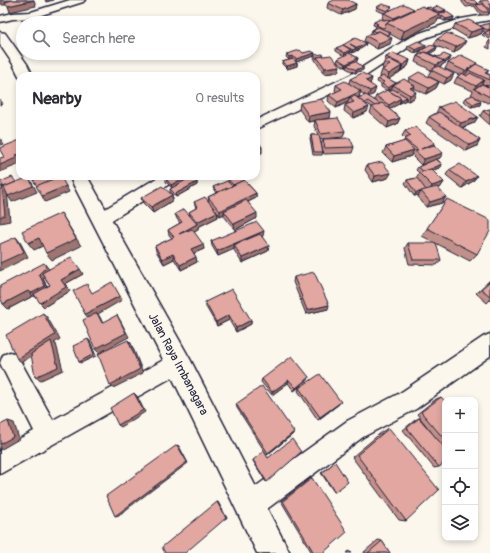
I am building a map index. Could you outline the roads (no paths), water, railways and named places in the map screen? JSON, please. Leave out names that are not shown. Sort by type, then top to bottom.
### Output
[{"type":"highway","points":[[0,36],[16,58]]},
{"type":"highway","points":[[17,60],[24,72]]},
{"type":"highway","name":"Jalan Raya Imbanagara","points":[[80,180],[178,363],[274,553]]},
{"type":"street","points":[[0,19],[28,15],[80,0]]},
{"type":"street","points":[[260,123],[354,78],[411,41],[424,35],[465,20],[490,17]]},
{"type":"street","points":[[101,219],[164,180]]},
{"type":"street","points":[[250,506],[355,429],[408,401],[490,344]]},
{"type":"street","points":[[10,362],[48,435]]},
{"type":"street","points":[[0,462],[178,363]]}]
